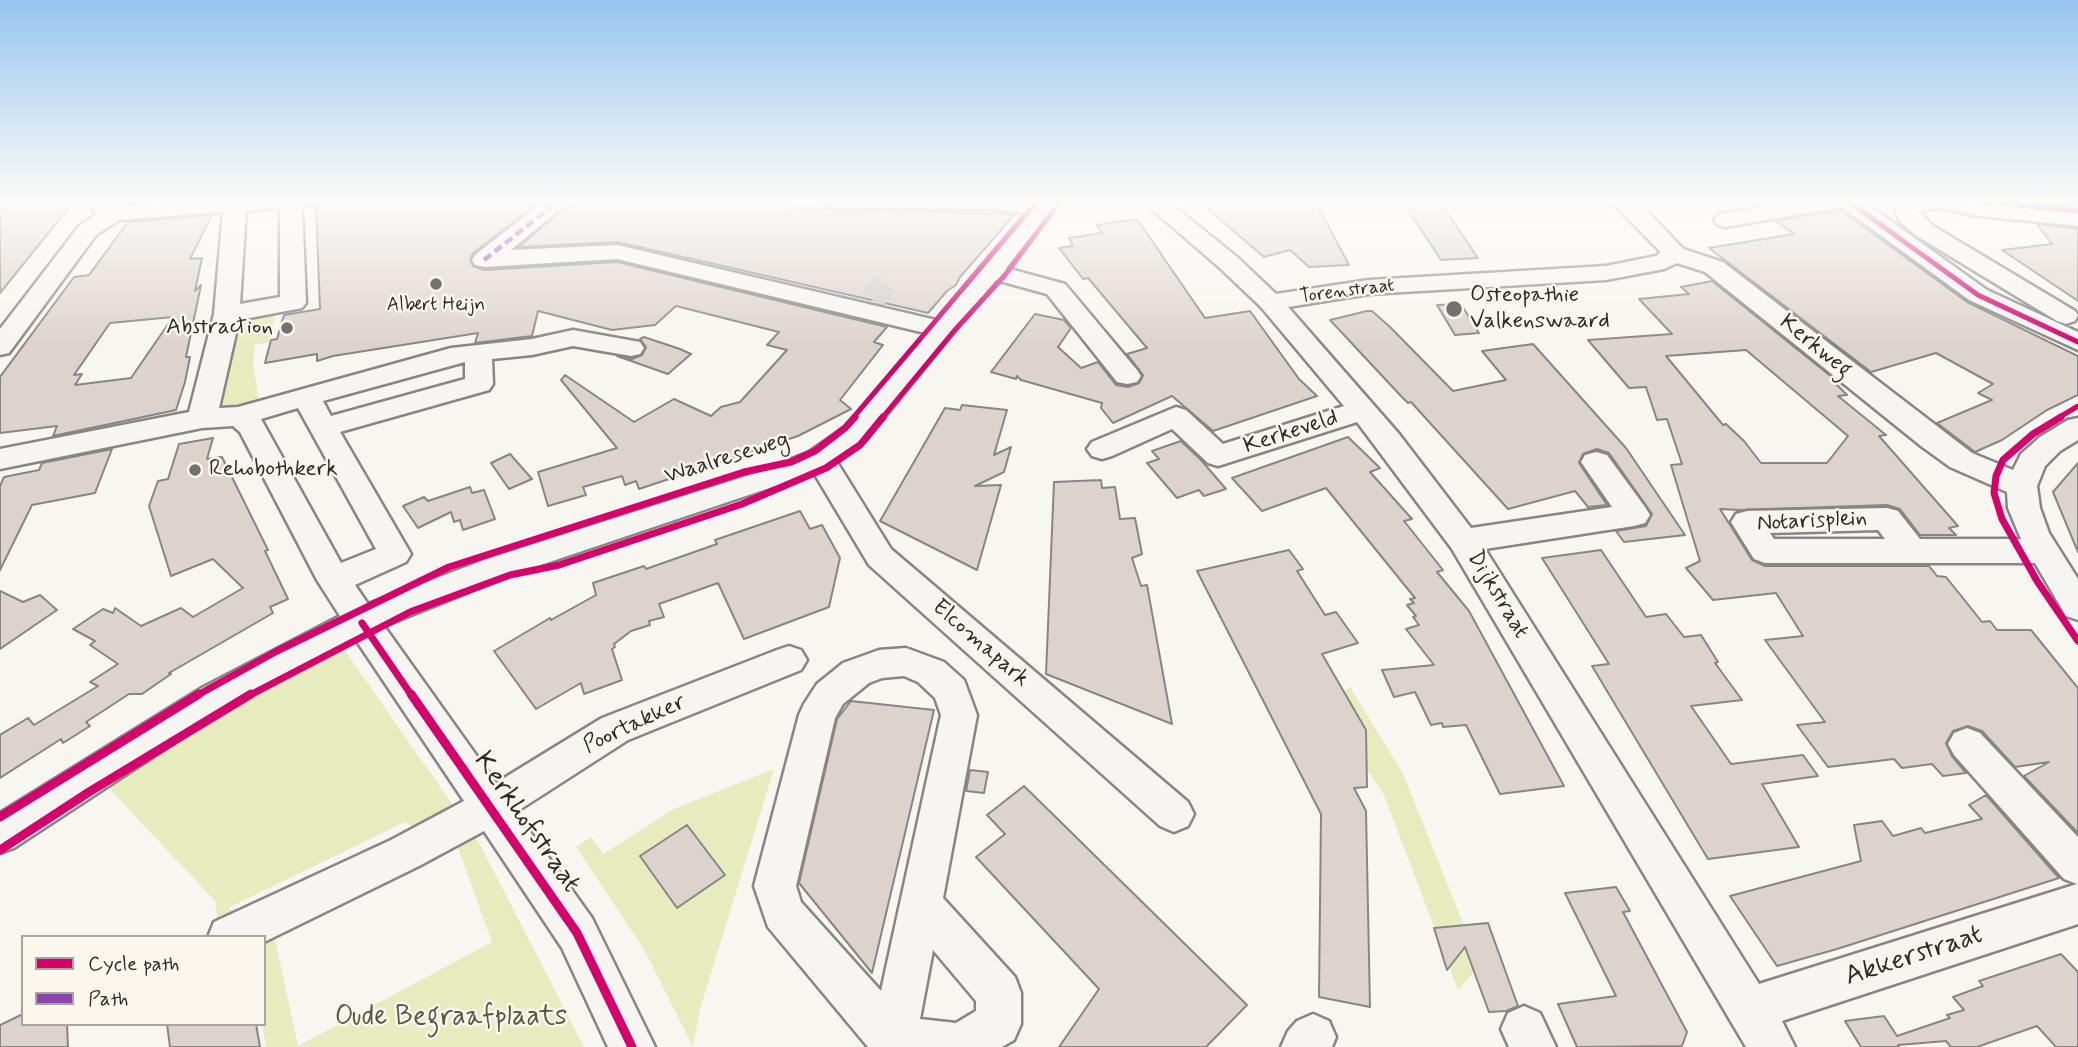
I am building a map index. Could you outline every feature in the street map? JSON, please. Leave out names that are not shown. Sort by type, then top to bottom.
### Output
[{"type":"street","points":[[0,347],[75,248]]},
{"type":"street","points":[[202,419],[227,314],[232,248]]},
{"type":"street","points":[[227,314],[293,303],[297,248]]},
{"type":"street","points":[[499,248],[484,260],[617,252],[867,305],[942,328]]},
{"type":"street","name":"Waalreseweg","points":[[0,835],[213,699],[362,622],[499,567],[776,477],[820,459],[855,434],[1010,248]]},
{"type":"street","name":"Dijkstraat","points":[[1211,248],[1270,302],[1363,410],[1463,541],[1772,1047]]},
{"type":"street","points":[[1670,248],[1672,254]]},
{"type":"street","points":[[1913,248],[1978,295],[2078,342]]},
{"type":"street","points":[[1952,248],[2051,309],[2078,321]]},
{"type":"street","points":[[1972,248],[2063,306],[2078,321]]},
{"type":"street","name":"Torenstraat","points":[[1270,302],[1369,287],[1595,274],[1664,262],[1672,254]]},
{"type":"street","name":"Kerkweg","points":[[1672,254],[1714,267],[1931,439],[1961,460],[2022,486]]},
{"type":"street","points":[[991,271],[1056,289],[1127,376]]},
{"type":"street","points":[[0,459],[202,419],[239,416],[451,356],[532,347],[573,338],[631,348]]},
{"type":"street","points":[[322,428],[479,384],[479,352]]},
{"type":"street","points":[[306,397],[395,554],[334,580]]},
{"type":"street","name":"Kerkeveld","points":[[1102,449],[1176,416],[1218,456],[1363,410]]},
{"type":"street","name":"Kerkhofstraat","points":[[239,416],[252,426],[334,580],[577,933],[632,1047]]},
{"type":"street","points":[[2073,592],[2042,551],[2024,508],[2022,486],[2032,461],[2050,444],[2078,427]]},
{"type":"street","name":"Elcomapark","points":[[820,459],[880,557],[1174,814]]},
{"type":"street","points":[[1463,541],[1634,515],[1596,462]]},
{"type":"street","points":[[1911,551],[2042,551]]},
{"type":"street","name":"Poortakker","points":[[233,935],[334,888],[489,807],[615,729],[789,660]]},
{"type":"street","points":[[892,1043],[920,904],[959,715],[951,690],[932,672],[906,662],[879,664],[856,673],[830,694],[817,715],[775,886],[783,914],[892,1043],[958,1046],[998,1024],[999,993],[920,904]]},
{"type":"street","points":[[1967,744],[2078,866]]},
{"type":"street","name":"Akkerstraat","points":[[1749,1010],[2078,904]]},
{"type":"green space","points":[[1925,248],[1937,248],[1945,255],[1937,256]]},
{"type":"green space","points":[[275,316],[269,342],[255,345],[253,362],[259,404],[215,411],[236,321]]},
{"type":"green space","points":[[341,645],[459,814],[423,833],[405,822],[228,908],[243,918],[219,929],[215,901],[105,784],[250,692]]},
{"type":"green space","points":[[1350,687],[1403,774],[1480,965],[1458,990],[1384,795],[1370,774],[1340,745],[1341,693]]},
{"type":"green space","points":[[774,769],[700,1009],[693,1047],[645,951],[576,847],[591,837],[603,854],[674,809]]},
{"type":"green space","name":"Oude Begraafplaats","points":[[474,833],[584,1047],[266,1047],[262,1026],[266,1026],[266,938],[274,934],[298,1046],[492,942],[456,842]]},
{"type":"building","points":[[0,248],[36,248],[0,293]]},
{"type":"building","points":[[109,248],[196,248],[190,259],[202,258],[195,291],[201,285],[186,357],[190,357],[185,382],[176,410],[53,436],[57,426],[0,433],[0,377],[74,277],[89,275]],"holes":[[[173,317],[131,378],[75,385],[82,374],[74,375],[110,323]]]},
{"type":"building","points":[[318,248],[480,248],[470,259],[473,266],[484,270],[617,262],[887,327],[874,342],[883,345],[840,400],[851,409],[798,436],[639,489],[636,481],[625,485],[622,476],[583,487],[586,495],[548,506],[538,472],[617,448],[561,380],[565,375],[634,422],[674,399],[711,416],[721,407],[740,402],[787,350],[767,345],[779,332],[676,306],[655,325],[612,330],[538,311],[532,336],[475,343],[478,333],[333,356],[317,361],[317,354],[265,363],[271,340],[277,339],[284,315],[320,309]]},
{"type":"building","points":[[644,248],[985,248],[956,285],[947,291],[928,313]]},
{"type":"building","points":[[1059,248],[1157,248],[1205,318],[1250,311],[1299,379],[1317,396],[1213,431],[1172,396],[1113,423],[1101,408],[1102,403],[1021,380],[1017,376],[1016,379],[991,372],[1035,314],[1064,320],[1071,328],[1058,347],[1081,368],[1098,362],[1116,385],[1128,387],[1139,383],[1143,375],[1127,354],[1147,348],[1088,278],[1083,279]]},
{"type":"building","points":[[1253,248],[1340,248],[1349,265],[1309,267],[1290,250],[1264,257]]},
{"type":"building","points":[[1433,248],[1471,248],[1478,258],[1441,260]]},
{"type":"building","points":[[1709,248],[1892,248],[1967,302],[2078,356],[2078,395],[2047,410],[2002,440],[1975,452],[1937,423],[1992,400],[1978,393],[1993,384],[1936,353],[1871,372]]},
{"type":"building","points":[[2078,248],[2078,301],[2002,250]]},
{"type":"building","points":[[1712,281],[1838,382],[1835,383],[1847,395],[1838,396],[1886,435],[1879,436],[1958,526],[1949,528],[1956,535],[1920,535],[1900,509],[1887,505],[1720,509],[1752,560],[1765,566],[1929,566],[1937,576],[1946,577],[1982,622],[1990,621],[1997,630],[2031,630],[2078,688],[2078,833],[2024,776],[2049,762],[2015,767],[1982,731],[1968,726],[1953,731],[1946,743],[1952,756],[1966,773],[1943,776],[1932,764],[1902,768],[1894,759],[1828,767],[1797,725],[1825,722],[1765,640],[1803,636],[1776,593],[1713,600],[1686,568],[1700,561],[1671,465],[1682,464],[1667,419],[1657,420],[1646,387],[1629,388],[1588,340],[1672,334],[1639,299],[1689,294],[1681,287]],"holes":[[[1746,350],[1848,436],[1827,463],[1761,463],[1744,441],[1726,424],[1723,425],[1666,356]]]},
{"type":"building","points":[[1461,304],[1479,333],[1455,335],[1437,305]]},
{"type":"building","points":[[1372,311],[1390,327],[1453,391],[1506,380],[1482,351],[1533,344],[1626,448],[1685,535],[1624,542],[1616,531],[1646,526],[1652,514],[1609,453],[1597,449],[1583,454],[1579,463],[1607,505],[1588,507],[1575,491],[1508,509],[1411,402],[1408,403],[1400,395],[1330,320]]},
{"type":"building","points":[[644,337],[691,354],[668,374],[617,356],[632,359],[642,355],[646,347],[640,339]]},
{"type":"building","points":[[962,405],[1007,410],[994,455],[1011,447],[1004,472],[975,486],[1001,485],[977,570],[880,521],[945,408],[960,410]]},
{"type":"building","points":[[1348,437],[1380,468],[1370,472],[1412,519],[1404,521],[1443,570],[1437,572],[1469,611],[1564,786],[1500,794],[1466,725],[1431,725],[1415,692],[1394,697],[1382,670],[1434,665],[1406,629],[1419,625],[1407,605],[1414,603],[1410,599],[1415,598],[1326,488],[1262,511],[1232,478]]},
{"type":"building","points":[[213,438],[207,459],[222,457],[268,550],[265,551],[288,599],[270,607],[273,613],[169,673],[171,674],[142,694],[129,694],[86,722],[90,726],[63,743],[61,739],[0,778],[0,735],[28,718],[34,725],[98,686],[90,682],[118,664],[90,645],[95,641],[73,629],[103,609],[113,613],[115,608],[141,626],[181,608],[193,617],[243,588],[213,559],[171,576],[149,506],[158,481],[168,479],[179,444]]},
{"type":"building","points":[[1181,441],[1226,489],[1204,496],[1199,490],[1177,498],[1147,463],[1159,459],[1152,451]]},
{"type":"building","points":[[112,449],[95,493],[32,505],[0,570],[0,486],[4,477],[39,470],[42,463]]},
{"type":"building","points":[[510,454],[532,479],[509,489],[491,463]]},
{"type":"building","points":[[2078,463],[2078,552],[2053,492]]},
{"type":"building","points":[[1101,480],[1102,488],[1115,487],[1120,519],[1135,518],[1142,554],[1132,558],[1141,586],[1147,585],[1172,724],[1046,674],[1054,482]]},
{"type":"building","points":[[470,487],[472,493],[484,490],[495,519],[463,530],[460,520],[454,522],[451,512],[418,528],[403,506],[424,497],[428,501]]},
{"type":"building","points":[[800,511],[810,529],[822,525],[840,558],[829,607],[744,639],[718,583],[659,604],[664,617],[649,621],[650,625],[631,631],[614,644],[612,649],[622,680],[584,694],[581,683],[536,709],[494,651],[596,595],[593,583],[644,566],[646,569],[717,544],[715,540]]},
{"type":"building","points":[[1289,550],[1303,569],[1297,571],[1325,615],[1336,612],[1358,643],[1322,654],[1366,730],[1367,787],[1354,788],[1366,811],[1370,1007],[1319,997],[1321,814],[1197,571]]},
{"type":"building","points":[[1601,550],[1646,617],[1666,614],[1684,637],[1701,635],[1718,662],[1715,663],[1742,700],[1691,706],[1731,764],[1803,755],[1818,776],[1762,784],[1799,847],[1708,859],[1592,666],[1609,664],[1542,558]]},
{"type":"building","points":[[0,591],[23,602],[40,595],[57,610],[0,649]]},
{"type":"building","points":[[851,701],[934,710],[872,973],[799,883],[837,719]]},
{"type":"building","points":[[970,770],[988,772],[984,793],[966,791]]},
{"type":"building","points":[[1024,786],[1247,1005],[1206,1047],[1059,1047],[1099,989],[976,857],[1005,834],[987,815]]},
{"type":"building","points":[[1986,795],[2059,878],[1777,966],[1730,896],[1861,861],[1854,825],[1882,821],[1893,836],[1921,828],[1925,833],[1982,819],[1969,805]]},
{"type":"building","points":[[687,825],[725,875],[677,908],[640,856]]},
{"type":"building","points":[[1616,887],[1630,911],[1623,912],[1687,1032],[1682,1046],[1577,1047],[1558,1004],[1616,996],[1565,893]]},
{"type":"building","points":[[1488,923],[1518,1006],[1506,1011],[1489,1012],[1465,947],[1447,970],[1434,928]]},
{"type":"building","points":[[2061,954],[2078,972],[2078,1047],[2056,1047],[2037,1026],[1977,1047],[1951,1047],[1946,1041],[1898,1045],[1899,1047],[1861,1047],[1845,1021],[1884,1016],[1897,1036],[1950,1018],[1947,1015],[1964,1010],[1953,997],[1983,986],[1979,981]]},
{"type":"building","points":[[21,1015],[21,1026],[67,1026],[68,1047],[0,1047],[0,1025]]},
{"type":"building","points":[[167,1026],[256,1026],[260,1047],[170,1047]]},
{"type":"tunnel","points":[[872,300],[886,284]]},
{"type":"marked path","points":[[484,260],[499,248]]},
{"type":"cycle path","points":[[0,817],[207,689],[277,651],[449,567],[744,472],[791,462],[815,451],[845,428],[998,248]]},
{"type":"cycle path","points":[[0,850],[89,792],[251,694],[410,612],[510,575],[559,565],[742,504],[826,468],[860,445],[1025,248]]},
{"type":"cycle path","points":[[1913,248],[1978,295],[2078,342]]},
{"type":"cycle path","points":[[2078,406],[2033,434],[2003,460],[1996,476],[1994,493],[2002,519],[2037,581],[2078,641]]},
{"type":"cycle path","points":[[362,623],[577,933],[632,1047]]},
{"type":"place","name":"Albert Heijn","points":[[436,284]]},
{"type":"place","name":"Osteopathie Valkenswaard","points":[[1454,309]]},
{"type":"place","name":"Abstraction","points":[[287,328]]},
{"type":"place","name":"Rehobothkerk","points":[[195,470]]}]
